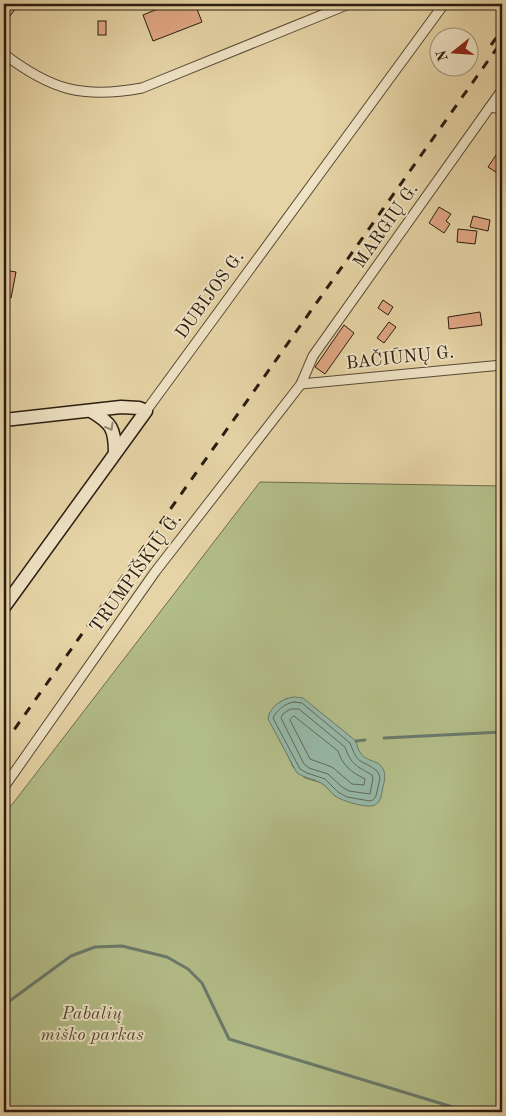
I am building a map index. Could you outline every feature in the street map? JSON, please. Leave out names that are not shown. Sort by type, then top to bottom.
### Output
[{"type":"main road","points":[[4,420],[134,407],[146,411]]},
{"type":"main road","points":[[91,410],[106,419],[110,425],[115,438],[115,453]]},
{"type":"main road","name":"DUBIJOS G.","points":[[4,607],[146,411]]},
{"type":"street","points":[[4,54],[24,69],[67,89],[104,94],[121,92],[142,88],[349,4]]},
{"type":"street","name":"DUBIJOS G.","points":[[146,411],[444,4]]},
{"type":"street","name":"MARGIŲ G.","points":[[301,384],[313,356],[502,90]]},
{"type":"street","points":[[490,107],[502,109]]},
{"type":"street","name":"BAČIŪNŲ G.","points":[[301,384],[502,364]]},
{"type":"street","name":"TRUMPIŠKIŲ G.","points":[[4,787],[155,572],[301,384]]},
{"type":"green space","name":"Pabalių miško parkas","points":[[260,482],[502,486],[502,1112],[4,1112],[4,815]],"holes":[[[287,698],[358,750],[362,757],[380,766],[335,796],[322,783],[305,778],[293,767],[269,714],[276,705]]]},
{"type":"water","points":[[303,698],[356,741],[361,754],[380,765],[385,778],[381,798],[377,804],[367,806],[343,800],[335,796],[321,783],[297,773],[268,719],[271,711],[277,704],[285,699]]},
{"type":"building","points":[[7,4],[19,4],[4,24],[4,8]]},
{"type":"building","points":[[170,4],[195,4],[202,22],[153,41],[143,15]]},
{"type":"building","points":[[98,21],[106,21],[106,35],[98,35]]},
{"type":"building","points":[[502,146],[502,170],[499,174],[488,167]]},
{"type":"building","points":[[439,207],[451,214],[446,221],[450,224],[444,233],[429,223]]},
{"type":"building","points":[[473,216],[490,220],[488,231],[470,227]]},
{"type":"building","points":[[458,229],[477,231],[475,244],[457,242]]},
{"type":"building","points":[[4,270],[16,272],[11,298],[4,297]]},
{"type":"building","points":[[383,300],[393,307],[388,315],[378,308]]},
{"type":"building","points":[[480,312],[482,325],[449,329],[448,317]]},
{"type":"building","points":[[389,322],[396,327],[384,343],[377,338]]},
{"type":"building","points":[[344,325],[354,333],[325,374],[315,367]]},
{"type":"waterway","points":[[384,738],[502,732]]},
{"type":"waterway","points":[[356,741],[365,740]]},
{"type":"waterway","points":[[4,1005],[71,956],[95,947],[122,946],[167,957],[188,969],[202,983],[229,1039],[469,1112]]},
{"type":"railway","points":[[491,45],[502,30]]},
{"type":"railway","points":[[4,744],[502,41]]}]
